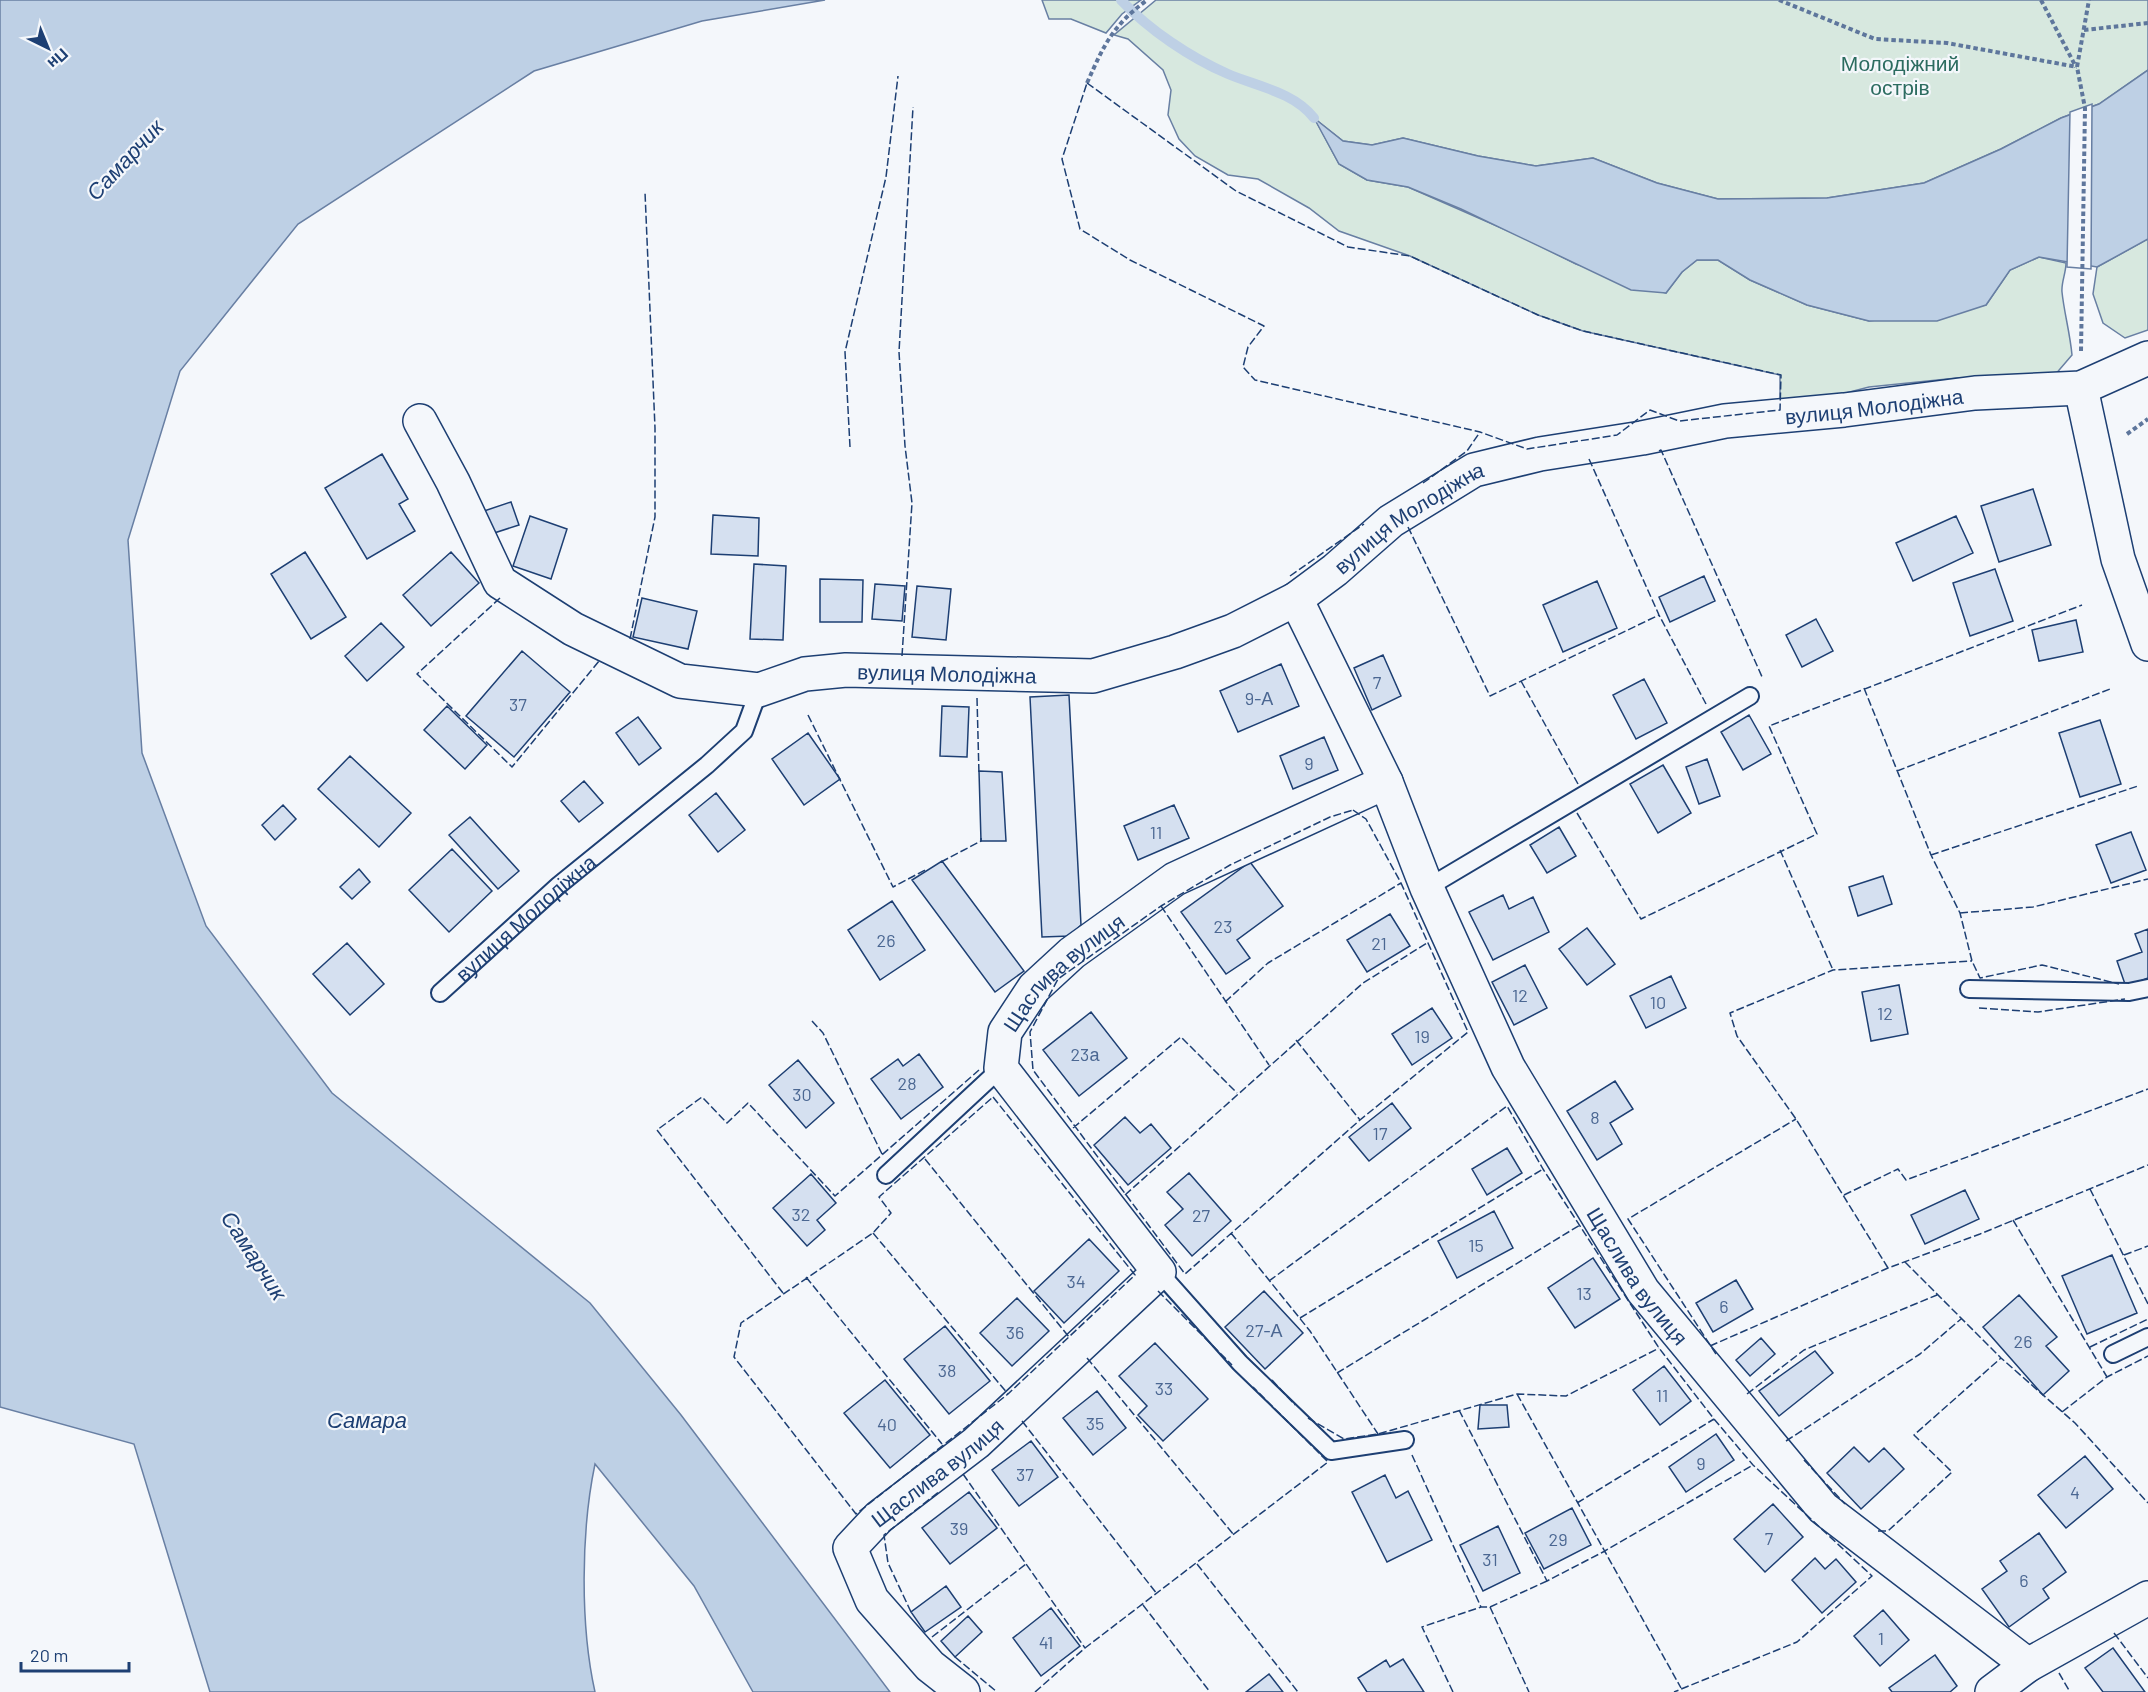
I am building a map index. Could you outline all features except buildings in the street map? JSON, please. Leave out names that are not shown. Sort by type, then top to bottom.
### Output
[{"type":"street","points":[[2148,358],[2081,388],[2118,559],[2148,644]]},
{"type":"street","name":"вулиця Молодіжна","points":[[420,422],[453,482],[500,582],[573,629],[680,681],[759,690],[805,674],[846,670],[1093,676],[1175,652],[1233,631],[1296,599],[1335,570],[1391,521],[1474,470],[1540,454],[1642,438],[1725,421],[1844,410],[1975,393],[2081,388]]},
{"type":"street","name":"Щаслива вулиця","points":[[1296,599],[1386,782],[1427,888],[1508,1067],[1643,1291],[1823,1508],[2028,1665]]},
{"type":"street","name":"Щаслива вулиця","points":[[1001,1068],[1005,1032],[1034,988],[1072,953],[1175,879],[1386,782]]},
{"type":"street","points":[[1001,1068],[1159,1272]]},
{"type":"street","name":"Щаслива вулиця","points":[[963,1692],[930,1666],[872,1600],[850,1548],[879,1517],[976,1443],[1159,1272]]},
{"type":"street","points":[[1992,1692],[2028,1665],[2148,1598]]},
{"type":"lane","name":"вулиця Молодіжна","points":[[440,993],[560,885],[707,765],[744,731],[759,690]]},
{"type":"lane","points":[[1427,888],[1750,696]]},
{"type":"lane","points":[[1970,988],[2129,992],[2148,988]]},
{"type":"lane","points":[[886,1175],[1001,1068]]},
{"type":"lane","points":[[1159,1272],[1240,1363],[1331,1451],[1405,1440]]},
{"type":"lane","points":[[2113,1354],[2148,1337]]},
{"type":"path","points":[[1087,82],[1107,37],[1131,11],[1147,0]]},
{"type":"path","points":[[1779,0],[1875,39],[1947,43],[2077,67]]},
{"type":"path","points":[[2041,0],[2077,67],[2085,108],[2081,328]]},
{"type":"path","points":[[2077,67],[2089,0]]},
{"type":"path","points":[[2084,30],[2148,23]]},
{"type":"green space","points":[[1042,0],[1141,0],[1122,14],[1106,33],[1071,19],[1049,19]]},
{"type":"green space","name":"Молодіжний острів","points":[[1156,0],[2148,0],[2148,70],[2099,104],[2061,118],[2001,149],[1924,183],[1827,198],[1718,199],[1657,183],[1593,158],[1536,166],[1478,156],[1403,138],[1372,145],[1343,141],[1315,119],[1339,164],[1367,180],[1408,187],[1522,237],[1576,264],[1666,293],[1682,272],[1697,260],[1718,260],[1750,280],[1807,305],[1869,321],[1986,305],[2010,270],[2039,257],[2066,263],[2062,292],[2072,355],[2054,376],[1957,378],[1869,387],[1780,410],[1780,375],[1583,331],[1538,315],[1410,256],[1339,231],[1309,208],[1258,179],[1228,175],[1195,156],[1179,139],[1168,115],[1171,90],[1163,70],[1128,39],[1114,35]]},
{"type":"green space","points":[[2148,239],[2148,330],[2125,338],[2103,323],[2093,294],[2097,267]]},
{"type":"water","name":"Самара","points":[[0,0],[825,0],[702,21],[534,71],[298,224],[180,371],[128,540],[142,753],[206,926],[332,1093],[590,1303],[681,1415],[890,1692],[753,1692],[694,1586],[595,1464],[587,1518],[584,1578],[587,1638],[595,1692],[210,1692],[134,1444],[0,1407]]},
{"type":"water","points":[[2148,70],[2148,239],[2097,267],[2039,257],[2010,270],[1986,305],[1937,321],[1869,321],[1807,305],[1750,280],[1718,260],[1697,260],[1682,272],[1666,293],[1631,290],[1461,209],[1408,187],[1367,180],[1339,164],[1314,118],[1343,141],[1372,145],[1403,138],[1478,156],[1536,166],[1593,158],[1657,183],[1718,199],[1827,198],[1924,183],[2001,149],[2061,118],[2099,104]]},
{"type":"pier","points":[[2092,104],[2091,269],[2067,267],[2070,112]]},
{"type":"waterway","points":[[1121,0],[1144,22],[1185,51],[1228,74],[1285,96],[1306,109],[1314,118]]},
{"type":"fence","points":[[850,447],[845,352],[886,177],[898,76]]},
{"type":"fence","points":[[1087,83],[1236,191],[1348,247],[1410,256],[1538,315],[1583,331],[1781,375],[1780,410],[1679,421],[1650,410],[1617,435],[1527,449],[1480,432],[1255,380],[1243,367],[1248,347],[1264,326],[1130,260],[1080,229],[1062,159],[1087,83]]},
{"type":"fence","points":[[902,656],[912,503],[905,446],[899,352],[913,107]]},
{"type":"fence","points":[[630,639],[655,517],[655,428],[645,192]]},
{"type":"fence","points":[[1423,483],[1467,451],[1480,432]]},
{"type":"fence","points":[[1659,451],[1661,450],[1763,679]]},
{"type":"fence","points":[[1589,459],[1659,615],[1706,704]]},
{"type":"fence","points":[[1290,576],[1364,524]]},
{"type":"fence","points":[[1408,527],[1490,696],[1659,615]]},
{"type":"fence","points":[[500,598],[417,674],[512,767],[599,661]]},
{"type":"fence","points":[[1577,813],[1641,919],[1817,834],[1769,726],[2082,605]]},
{"type":"fence","points":[[1521,681],[1578,784]]},
{"type":"fence","points":[[1864,688],[1931,855],[1960,913],[1972,961],[1980,978],[2042,965],[2119,984]]},
{"type":"fence","points":[[1897,771],[2110,689]]},
{"type":"fence","points":[[977,698],[979,775]]},
{"type":"fence","points":[[808,715],[893,887],[927,869]]},
{"type":"fence","points":[[1931,855],[2138,786]]},
{"type":"fence","points":[[1353,810],[1366,819],[1401,883],[1468,1032],[1360,1120],[1185,1274],[1033,1070],[1030,1032],[1058,979],[1161,906],[1230,865],[1330,817],[1353,810]]},
{"type":"fence","points":[[941,862],[981,841],[981,838]]},
{"type":"fence","points":[[1780,850],[1833,970]]},
{"type":"fence","points":[[1960,913],[2033,907],[2148,879]]},
{"type":"fence","points":[[1225,1002],[1268,963],[1401,883]]},
{"type":"fence","points":[[1161,906],[1269,1065]]},
{"type":"fence","points":[[1125,1195],[1363,983],[1427,943]]},
{"type":"fence","points":[[1888,1268],[1796,1119],[1737,1036],[1730,1013],[1833,970],[1972,961]]},
{"type":"fence","points":[[1979,1008],[2038,1012],[2125,999]]},
{"type":"fence","points":[[812,1021],[823,1033],[882,1154]]},
{"type":"fence","points":[[1073,1128],[1181,1037],[1237,1093]]},
{"type":"fence","points":[[1296,1040],[1360,1120]]},
{"type":"fence","points":[[783,1293],[657,1130],[702,1097],[727,1123],[748,1103],[835,1196],[979,1070]]},
{"type":"fence","points":[[1844,1195],[1898,1169],[1906,1180],[2148,1089]]},
{"type":"fence","points":[[993,1097],[1135,1275],[1008,1394],[856,1514],[734,1357],[741,1323],[873,1233],[891,1213],[879,1197],[993,1097]]},
{"type":"fence","points":[[1269,1281],[1507,1106],[1543,1169],[1659,1348],[1714,1419],[1753,1465],[1872,1576],[1797,1642],[1674,1692]]},
{"type":"fence","points":[[1716,1354],[1628,1219],[1796,1119]]},
{"type":"fence","points":[[925,1159],[1069,1337]]},
{"type":"fence","points":[[1710,1346],[1888,1268],[1980,1234],[2148,1165]]},
{"type":"fence","points":[[1300,1318],[1543,1169]]},
{"type":"fence","points":[[2090,1189],[2148,1304]]},
{"type":"fence","points":[[2013,1220],[2107,1377]]},
{"type":"fence","points":[[1337,1373],[1580,1225]]},
{"type":"fence","points":[[873,1233],[1008,1394]]},
{"type":"fence","points":[[1231,1233],[1310,1331],[1378,1434]]},
{"type":"fence","points":[[2124,1255],[2148,1246]]},
{"type":"fence","points":[[1905,1262],[2001,1358],[2075,1423],[2148,1503]]},
{"type":"fence","points":[[806,1277],[942,1444]]},
{"type":"fence","points":[[1158,1291],[1232,1365]]},
{"type":"fence","points":[[1747,1394],[1804,1350],[1937,1295]]},
{"type":"fence","points":[[1786,1441],[1920,1354],[1961,1319]]},
{"type":"fence","points":[[2090,1347],[2148,1319]]},
{"type":"fence","points":[[1308,1418],[1344,1439],[1378,1434],[1517,1394],[1566,1396],[1659,1348]]},
{"type":"fence","points":[[2062,1412],[2107,1377],[2148,1356]]},
{"type":"fence","points":[[1087,1358],[1234,1535]]},
{"type":"fence","points":[[1878,1531],[1888,1531],[1952,1472],[1914,1435],[2001,1358]]},
{"type":"fence","points":[[1272,1380],[1295,1405]]},
{"type":"fence","points":[[1035,1692],[1085,1648],[1328,1462],[1253,1387]]},
{"type":"fence","points":[[1517,1394],[1681,1688]]},
{"type":"fence","points":[[1459,1410],[1547,1581],[1603,1552],[1753,1465]]},
{"type":"fence","points":[[1577,1503],[1714,1419]]},
{"type":"fence","points":[[1022,1421],[1157,1594]]},
{"type":"fence","points":[[1412,1455],[1481,1607],[1490,1607],[1547,1581]]},
{"type":"fence","points":[[1804,1460],[1845,1504]]},
{"type":"fence","points":[[963,1474],[1085,1648]]},
{"type":"fence","points":[[911,1612],[888,1563],[884,1535],[940,1491]]},
{"type":"fence","points":[[932,1637],[1026,1564]]},
{"type":"fence","points":[[1197,1564],[1298,1692]]},
{"type":"fence","points":[[1143,1605],[1210,1692]]},
{"type":"fence","points":[[1453,1692],[1422,1627],[1481,1607]]},
{"type":"fence","points":[[1490,1607],[1529,1692]]},
{"type":"fence","points":[[2114,1633],[2148,1678]]},
{"type":"fence","points":[[955,1657],[997,1692]]},
{"type":"fence","points":[[2059,1673],[2070,1692]]},
{"type":"water label","name":"Самарчик","points":[[124,159]]},
{"type":"water label","name":"Самарчик","points":[[255,1255]]}]
